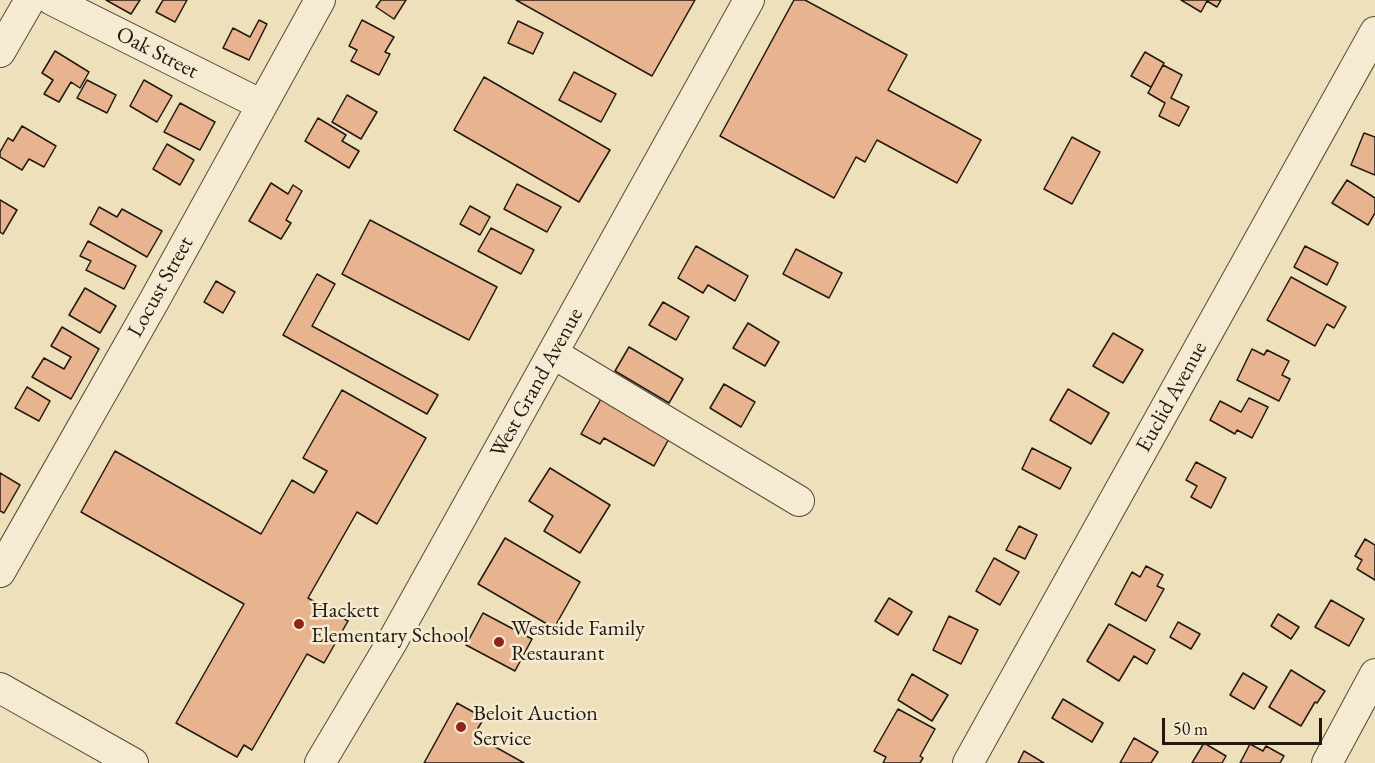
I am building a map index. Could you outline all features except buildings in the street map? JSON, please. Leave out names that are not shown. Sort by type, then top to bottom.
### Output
[{"type":"street","points":[[0,52],[30,0]]},
{"type":"street","name":"Oak Street","points":[[52,0],[262,105]]},
{"type":"street","name":"Locust Street","points":[[0,572],[320,0]]},
{"type":"street","name":"West Grand Avenue","points":[[320,763],[392,642],[554,354],[748,0]]},
{"type":"street","name":"Euclid Avenue","points":[[968,763],[1375,32]]},
{"type":"street","points":[[554,354],[799,501]]},
{"type":"street","points":[[1327,763],[1375,674]]},
{"type":"street","points":[[0,688],[133,763]]},
{"type":"place","name":"Hackett Elementary School","points":[[299,624]]},
{"type":"place","name":"Westside Family Restaurant","points":[[499,642]]},
{"type":"place","name":"Beloit Auction Service","points":[[461,727]]}]
